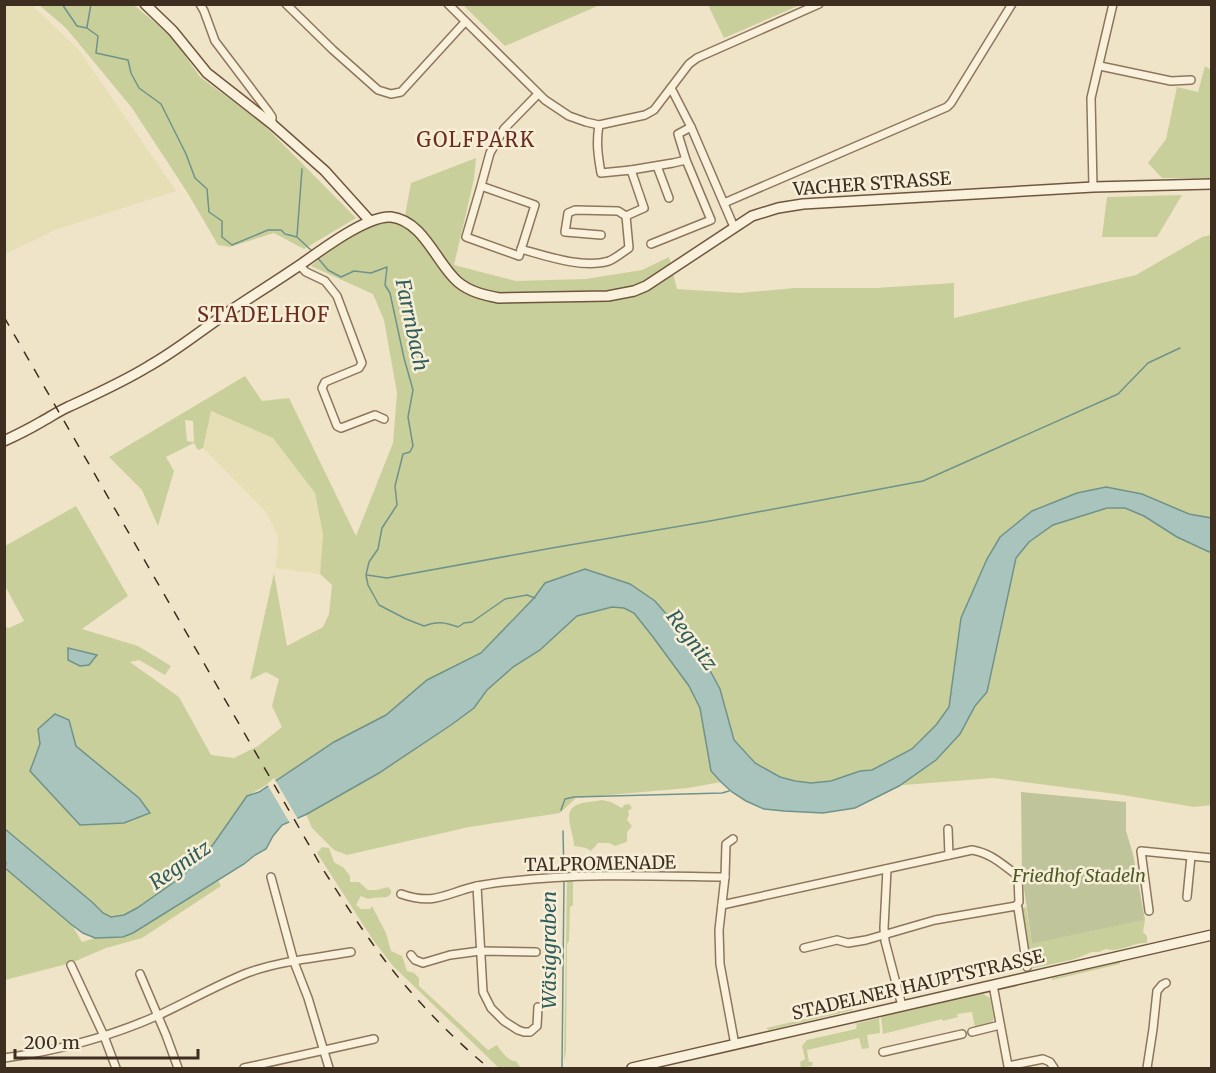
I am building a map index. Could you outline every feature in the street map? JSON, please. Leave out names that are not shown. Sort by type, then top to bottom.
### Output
[{"type":"street","points":[[145,4],[173,31],[207,73],[272,124],[325,171],[370,221]]},
{"type":"street","points":[[200,4],[215,41],[268,111],[272,117],[272,124]]},
{"type":"street","points":[[286,4],[378,90],[391,94],[400,92],[465,22]]},
{"type":"street","points":[[448,4],[538,94],[555,108],[569,116],[599,125],[645,115],[654,110],[689,64],[697,58],[819,4]]},
{"type":"street","points":[[724,203],[947,107],[1012,4]]},
{"type":"street","points":[[1093,187],[1091,98],[1113,4]]},
{"type":"street","points":[[1100,66],[1171,81],[1191,80]]},
{"type":"street","points":[[671,88],[691,127],[734,227]]},
{"type":"street","points":[[481,186],[535,205],[519,256],[466,237],[490,153],[504,129],[538,94]]},
{"type":"street","points":[[599,125],[597,137],[601,173],[686,160]]},
{"type":"street","points":[[651,244],[711,220],[686,160],[678,134],[691,127]]},
{"type":"street","points":[[657,166],[669,198]]},
{"type":"street","points":[[626,216],[645,208],[631,170]]},
{"type":"street","name":"VACHER STRASSE","points":[[4,441],[151,366],[314,255],[370,221],[380,218],[391,217],[412,226],[426,240],[459,283],[483,295],[500,298],[608,296],[646,286],[734,227],[758,214],[778,208],[803,204],[1093,187],[1212,184]]},
{"type":"street","points":[[601,234],[565,232],[568,213],[575,210],[618,211],[626,216]]},
{"type":"street","points":[[521,249],[570,262],[610,261],[629,248],[626,216]]},
{"type":"street","points":[[299,265],[306,272],[325,281],[337,296],[362,363],[359,368],[325,382],[322,388],[337,426],[341,428],[375,415],[384,419]]},
{"type":"street","points":[[948,829],[949,855]]},
{"type":"street","points":[[733,839],[726,844],[719,930],[720,964],[735,1044]]},
{"type":"street","points":[[722,905],[972,850],[991,856],[1018,876],[1019,902],[1016,906],[935,920],[866,940],[848,943],[837,940],[804,948]]},
{"type":"street","points":[[1149,910],[1141,851],[1212,858]]},
{"type":"street","points":[[1187,897],[1191,856]]},
{"type":"street","points":[[887,869],[885,941],[902,1006]]},
{"type":"street","points":[[271,877],[294,962],[308,998],[329,1068]]},
{"type":"street","name":"TALPROMENADE","points":[[401,894],[414,898],[438,899],[477,886],[574,877],[725,877]]},
{"type":"street","points":[[477,886],[483,992],[491,1008],[504,1021],[518,1030],[530,1032],[537,1026],[538,1007]]},
{"type":"street","points":[[1016,906],[1027,966]]},
{"type":"street","name":"STADELNER HAUPTSTRASSE","points":[[632,1068],[1212,934]]},
{"type":"street","points":[[411,955],[423,963],[450,955],[480,951],[536,952]]},
{"type":"street","points":[[4,1058],[51,1050],[104,1036],[158,1016],[247,973],[267,967],[351,952]]},
{"type":"street","points":[[71,965],[104,1036],[116,1068]]},
{"type":"street","points":[[140,974],[178,1068]]},
{"type":"street","points":[[1147,1068],[1157,991],[1167,983]]},
{"type":"street","points":[[993,985],[1008,1066]]},
{"type":"street","points":[[972,1032],[1000,1025]]},
{"type":"street","points":[[883,1052],[962,1034]]},
{"type":"street","points":[[244,1068],[374,1039]]},
{"type":"street","points":[[999,1068],[1043,1059],[1050,1062],[1054,1068]]},
{"type":"shaded area","points":[[5,4],[32,5],[79,50],[176,191],[55,230],[5,254]]},
{"type":"shaded area","points":[[210,411],[273,438],[315,493],[323,535],[320,574],[275,568],[278,536],[266,512],[203,448]]},
{"type":"green space","points":[[39,5],[134,5],[172,37],[200,77],[260,121],[356,218],[304,249],[274,233],[230,247],[218,245],[187,192],[132,108],[66,28]]},
{"type":"green space","points":[[463,5],[600,5],[505,46]]},
{"type":"green space","points":[[708,5],[800,5],[724,38]]},
{"type":"green space","points":[[1205,66],[1211,70],[1211,178],[1162,178],[1148,163],[1166,139],[1177,87],[1198,92]]},
{"type":"green space","points":[[476,158],[474,179],[454,265],[516,281],[586,279],[642,270],[669,257],[677,289],[740,293],[795,288],[875,288],[954,283],[954,318],[1136,275],[1202,237],[1211,235],[1211,805],[1194,807],[993,778],[879,787],[860,771],[831,781],[811,783],[780,777],[755,763],[734,740],[720,689],[701,654],[655,601],[545,583],[534,598],[481,653],[427,680],[386,715],[334,742],[247,796],[212,846],[180,878],[124,915],[111,917],[103,913],[5,829],[5,627],[9,628],[24,621],[5,586],[5,546],[76,506],[128,596],[82,629],[138,646],[171,666],[165,675],[139,660],[130,662],[179,697],[211,755],[234,758],[258,746],[282,727],[272,706],[279,679],[266,672],[250,680],[274,573],[287,646],[323,627],[329,614],[332,585],[320,574],[323,535],[315,493],[273,438],[211,411],[203,448],[198,450],[194,443],[166,457],[174,471],[158,526],[142,490],[109,457],[245,376],[262,401],[289,398],[356,536],[393,443],[397,393],[384,320],[373,294],[311,266],[357,233],[377,224],[385,222],[403,226],[411,183]],"holes":[[[185,420],[193,421],[194,442],[187,441]],[[55,714],[76,746],[139,798],[30,771],[40,744],[38,729]]]},
{"type":"green space","points":[[1182,195],[1157,237],[1102,237],[1107,197]]},
{"type":"green space","points":[[612,607],[624,608],[634,613],[689,686],[700,708],[711,771],[721,782],[688,788],[576,798],[560,813],[469,827],[347,855],[334,850],[312,828],[306,814],[379,773],[451,725],[474,708],[487,690],[513,667],[540,650],[577,616]]},
{"type":"green space","name":"Friedhof Stadeln","points":[[1021,792],[1126,802],[1126,831],[1133,854],[1145,920],[1032,944],[1022,875]]},
{"type":"green space","points":[[602,800],[622,808],[629,804],[632,808],[628,811],[627,820],[632,826],[627,832],[627,842],[615,846],[609,843],[598,843],[591,851],[574,846],[569,820],[571,810],[582,803]]},
{"type":"green space","points":[[322,847],[329,848],[334,862],[344,868],[350,876],[350,882],[359,882],[368,890],[388,887],[391,890],[391,894],[387,897],[368,899],[361,896],[356,905],[361,909],[370,909],[372,906],[386,933],[391,951],[402,956],[407,971],[419,978],[419,986],[488,1050],[497,1045],[521,1068],[499,1068],[393,966],[373,940],[317,853]]},
{"type":"green space","points":[[5,868],[72,925],[82,942],[95,938],[123,938],[218,880],[221,886],[142,938],[106,948],[71,963],[5,980]]},
{"type":"green space","points":[[567,881],[573,881],[573,905],[570,907],[567,944],[564,1060]]},
{"type":"green space","points":[[1026,907],[1032,944],[1145,920],[1143,932],[1147,936],[1147,943],[1116,950],[1106,949],[1092,952],[1075,959],[1030,969],[1022,914],[1022,908]]},
{"type":"green space","points":[[1120,962],[1120,964],[1052,980],[1052,978]]},
{"type":"green space","points":[[983,994],[990,998],[994,1019],[991,1023],[975,1027],[972,1012],[883,1034],[881,1017]]},
{"type":"green space","points":[[853,1008],[853,1010],[769,1030],[766,1028]]},
{"type":"green space","points":[[879,1018],[880,1033],[867,1035],[869,1048],[862,1049],[859,1038],[807,1050],[809,1062],[813,1062],[812,1066],[801,1068],[800,1062],[805,1059],[802,1046],[807,1040],[856,1029],[855,1024]]},
{"type":"water","points":[[1106,487],[1142,494],[1189,514],[1211,518],[1211,551],[1177,537],[1144,516],[1125,508],[1107,508],[1053,525],[1029,542],[1016,558],[987,692],[975,706],[960,734],[936,760],[899,786],[855,808],[823,813],[764,809],[732,792],[711,771],[700,708],[689,686],[634,613],[624,608],[612,607],[577,616],[540,650],[513,667],[487,690],[474,708],[451,725],[379,773],[307,814],[282,825],[266,849],[133,933],[123,937],[95,938],[83,933],[5,868],[5,829],[103,913],[111,917],[124,915],[180,878],[212,846],[247,796],[259,792],[334,742],[386,715],[427,680],[481,653],[534,598],[545,583],[585,569],[630,584],[655,601],[701,654],[720,689],[734,740],[755,763],[780,777],[811,783],[831,781],[860,771],[872,770],[912,749],[936,725],[949,707],[961,618],[987,559],[1000,537],[1032,511],[1077,493]]},
{"type":"water","points":[[68,648],[97,655],[89,665],[80,666],[68,660]]},
{"type":"water","points":[[55,714],[69,720],[76,746],[139,798],[150,813],[124,823],[80,825],[30,771],[40,744],[38,729]]},
{"type":"pier","points":[[274,778],[299,821],[291,825],[267,784]]},
{"type":"waterway","name":"Farrnbach","points":[[62,4],[77,26],[87,28],[98,36],[96,53],[128,60],[131,73],[139,88],[161,104],[186,154],[195,178],[207,189],[209,212],[222,221],[222,237],[232,245],[268,230],[281,230],[285,234],[297,237],[312,251]]},
{"type":"waterway","points":[[87,27],[91,4]]},
{"type":"waterway","points":[[297,236],[302,169]]},
{"type":"waterway","name":"Farrnbach","points":[[317,257],[328,270],[341,277],[354,271],[371,273],[387,267],[385,285],[390,293],[413,390],[408,417],[413,446],[410,452],[403,454],[395,486],[397,505],[382,528],[378,549],[369,562],[366,575],[368,585],[379,605],[424,626],[441,623],[458,627],[472,622],[505,599],[527,595],[535,598]]},
{"type":"waterway","points":[[367,575],[387,578],[923,481],[1118,394],[1148,363],[1180,348]]},
{"type":"waterway","name":"Wäsiggraben","points":[[561,810],[565,799],[574,797],[729,791]]},
{"type":"waterway","name":"Wäsiggraben","points":[[563,831],[564,876]]},
{"type":"waterway","name":"Wäsiggraben","points":[[562,1068],[564,880]]},
{"type":"railway","points":[[4,317],[324,871],[364,932],[410,991],[441,1024],[489,1068]]},
{"type":"district","name":"GOLFPARK","points":[[476,140]]},
{"type":"district","name":"STADELHOF","points":[[264,315]]},
{"type":"water label","name":"Regnitz","points":[[692,640]]},
{"type":"water label","name":"Regnitz","points":[[180,865]]}]
